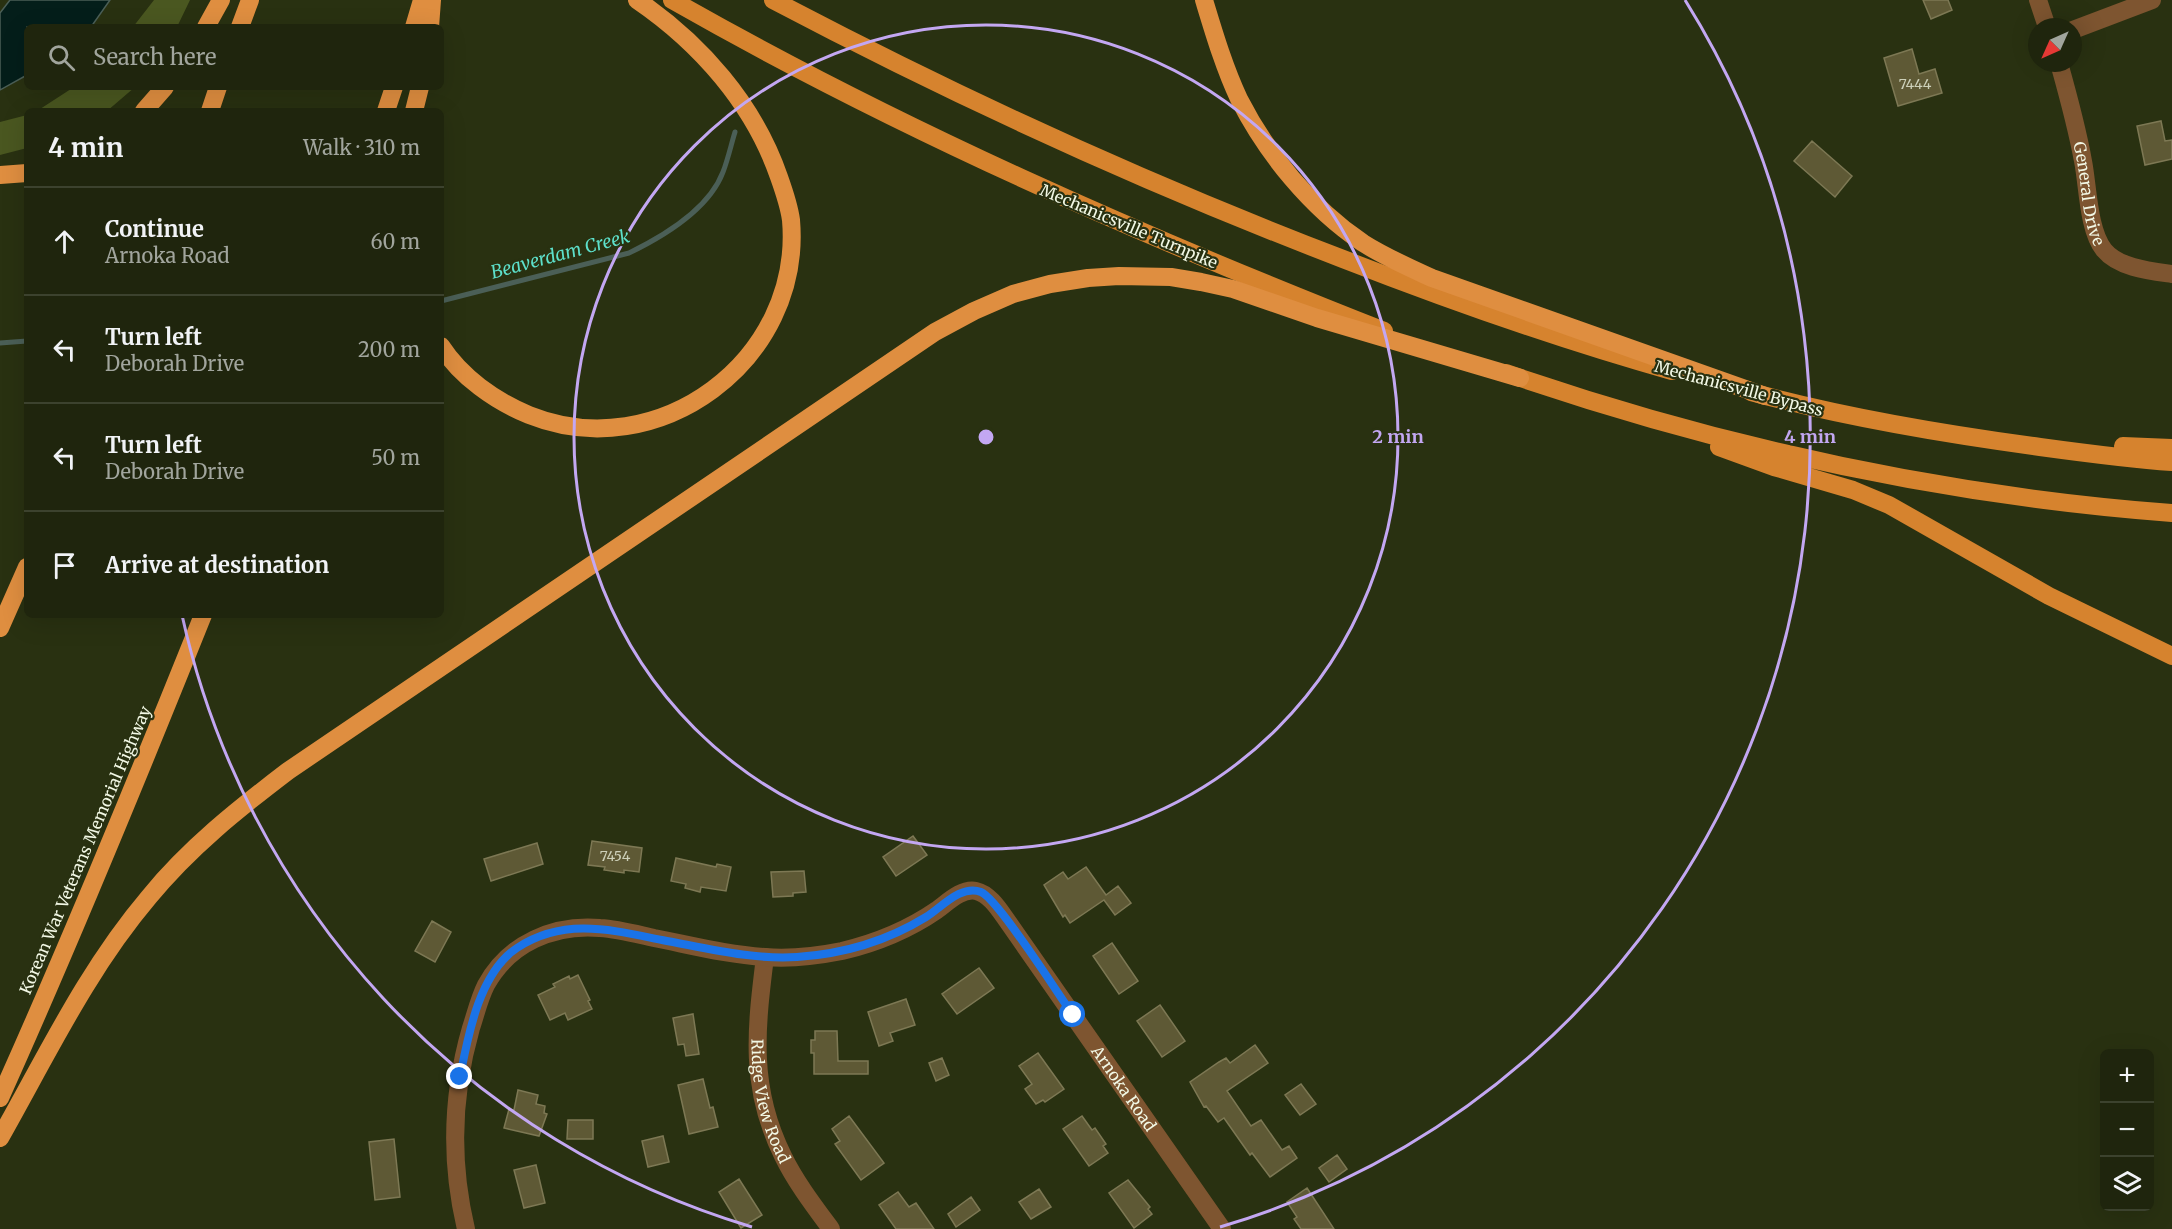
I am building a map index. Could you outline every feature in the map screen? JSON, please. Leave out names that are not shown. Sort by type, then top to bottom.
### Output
[{"type":"highway","points":[[208,24],[221,0]]},
{"type":"highway","points":[[241,24],[249,0]]},
{"type":"highway","points":[[415,24],[422,0]]},
{"type":"highway","points":[[430,24],[432,0]]},
{"type":"highway","points":[[444,350],[463,373],[484,391],[513,408],[539,419],[560,424],[588,428],[617,427],[645,422],[698,401],[721,385],[740,367],[768,327],[781,297],[791,248],[791,220],[788,202],[776,168],[746,110],[724,79],[679,33],[637,0]]},
{"type":"highway","name":"Mechanicsville Turnpike","points":[[672,0],[816,78],[1095,213],[1383,330],[1605,405]]},
{"type":"highway","name":"Mechanicsville Bypass","points":[[773,0],[1002,116],[1180,195],[1406,284],[1524,325],[1647,364],[1765,396],[1882,422],[2013,443],[2172,462]]},
{"type":"highway","points":[[1204,0],[1221,56],[1240,99],[1266,143],[1315,203],[1362,242],[1432,278],[1765,396]]},
{"type":"highway","points":[[147,108],[162,90]]},
{"type":"highway","points":[[211,108],[217,90]]},
{"type":"highway","points":[[387,108],[393,90]]},
{"type":"highway","points":[[415,108],[419,90]]},
{"type":"highway","points":[[0,175],[24,173]]},
{"type":"highway","points":[[0,1138],[67,1016],[123,929],[178,865],[240,807],[288,771],[829,403],[935,332],[974,311],[1013,294],[1060,282],[1119,276],[1172,277],[1233,289],[1338,325],[1520,378]]},
{"type":"highway","points":[[1605,405],[1817,460],[1916,480],[2004,494],[2172,513]]},
{"type":"highway","points":[[1605,405],[1774,467],[1853,490],[1889,505],[2049,596],[2172,656]]},
{"type":"highway","points":[[2013,443],[2172,448]]},
{"type":"highway","points":[[0,628],[24,574]]},
{"type":"highway","name":"Korean War Veterans Memorial Highway","points":[[0,1098],[139,774],[202,618]]},
{"type":"street","points":[[2038,0],[2044,18]]},
{"type":"street","points":[[2082,27],[2152,0]]},
{"type":"street","name":"General Drive","points":[[2061,72],[2083,160],[2093,227],[2098,240],[2113,258],[2125,264],[2152,272],[2172,274]]},
{"type":"street","name":"Arnoka Road","points":[[765,957],[808,956],[876,942],[926,917],[962,892],[979,891],[986,895],[1008,922],[1222,1229]]},
{"type":"street","points":[[466,1229],[454,1156],[455,1119],[460,1077],[466,1044],[487,983],[516,948],[560,930],[583,927],[603,928],[704,948],[765,957]]},
{"type":"street","name":"Ridge View Road","points":[[765,957],[756,1028],[762,1099],[783,1157],[831,1229]]},
{"type":"green space","points":[[154,0],[190,0],[178,24],[135,24]]},
{"type":"green space","points":[[69,90],[132,90],[110,108],[42,108]]},
{"type":"green space","points":[[24,116],[24,149],[0,155],[0,122]]},
{"type":"water","points":[[10,0],[110,0],[93,24],[24,24],[24,77],[0,90],[0,13]]},
{"type":"building","points":[[1923,0],[1948,0],[1952,10],[1931,19]]},
{"type":"building","points":[[1912,49],[1919,74],[1935,69],[1942,93],[1898,106],[1884,58]]},
{"type":"building","points":[[2161,121],[2165,141],[2172,140],[2172,159],[2145,165],[2137,126]]},
{"type":"building","points":[[1812,141],[1852,176],[1835,197],[1794,161]]},
{"type":"building","points":[[913,836],[927,855],[896,876],[883,857]]},
{"type":"building","points":[[592,841],[642,848],[639,872],[624,870],[624,873],[588,865]]},
{"type":"building","points":[[537,843],[543,864],[491,881],[484,859]]},
{"type":"building","points":[[676,858],[716,867],[717,864],[731,867],[726,891],[701,887],[700,892],[685,888],[686,884],[671,881]]},
{"type":"building","points":[[1086,867],[1106,895],[1118,886],[1131,903],[1115,915],[1104,900],[1070,923],[1065,915],[1063,917],[1044,885],[1063,872],[1068,879]]},
{"type":"building","points":[[804,871],[806,892],[793,893],[793,896],[773,897],[771,872]]},
{"type":"building","points":[[432,921],[451,932],[435,962],[415,951]]},
{"type":"building","points":[[1112,943],[1138,981],[1119,994],[1093,956]]},
{"type":"building","points":[[979,968],[994,988],[957,1014],[942,994]]},
{"type":"building","points":[[578,975],[592,1009],[568,1020],[565,1013],[550,1020],[538,995],[555,987],[553,984],[569,976],[570,979]]},
{"type":"building","points":[[906,999],[915,1025],[890,1033],[893,1041],[879,1046],[868,1012]]},
{"type":"building","points":[[1160,1005],[1185,1041],[1162,1057],[1137,1021]]},
{"type":"building","points":[[693,1014],[699,1054],[686,1056],[684,1044],[678,1045],[673,1018]]},
{"type":"building","points":[[815,1031],[837,1031],[838,1061],[868,1061],[868,1074],[814,1074],[814,1053],[811,1053],[811,1040],[815,1040]]},
{"type":"building","points":[[1255,1045],[1268,1063],[1227,1091],[1251,1126],[1261,1120],[1282,1150],[1289,1146],[1297,1158],[1270,1177],[1252,1153],[1250,1155],[1224,1118],[1218,1122],[1206,1106],[1204,1107],[1190,1082],[1226,1058],[1230,1063]]},
{"type":"building","points":[[1038,1053],[1064,1089],[1045,1102],[1043,1100],[1036,1104],[1025,1089],[1032,1084],[1019,1066]]},
{"type":"building","points":[[942,1058],[949,1075],[936,1081],[929,1063]]},
{"type":"building","points":[[703,1079],[710,1108],[713,1107],[718,1127],[689,1134],[678,1085]]},
{"type":"building","points":[[1301,1084],[1316,1104],[1300,1115],[1285,1095]]},
{"type":"building","points":[[518,1090],[538,1095],[536,1104],[545,1106],[544,1113],[547,1114],[539,1136],[504,1128],[509,1109],[514,1110]]},
{"type":"building","points":[[849,1116],[884,1163],[861,1180],[835,1144],[840,1141],[832,1129]]},
{"type":"building","points":[[1082,1116],[1092,1130],[1095,1128],[1106,1144],[1103,1146],[1108,1153],[1089,1166],[1063,1129]]},
{"type":"building","points":[[568,1120],[593,1120],[593,1139],[567,1139]]},
{"type":"building","points":[[663,1136],[669,1162],[648,1167],[642,1141]]},
{"type":"building","points":[[394,1139],[400,1197],[375,1200],[369,1142]]},
{"type":"building","points":[[1337,1155],[1347,1169],[1329,1182],[1319,1168]]},
{"type":"building","points":[[536,1165],[545,1203],[524,1208],[514,1170]]},
{"type":"building","points":[[739,1179],[762,1215],[741,1228],[719,1192]]},
{"type":"building","points":[[1128,1180],[1150,1207],[1148,1209],[1152,1214],[1134,1228],[1109,1193]]},
{"type":"building","points":[[1307,1188],[1334,1229],[1301,1229],[1294,1219],[1297,1217],[1287,1202]]},
{"type":"building","points":[[1039,1189],[1051,1207],[1031,1219],[1019,1202]]},
{"type":"building","points":[[898,1192],[909,1207],[916,1203],[934,1229],[896,1229],[879,1205]]},
{"type":"building","points":[[971,1197],[980,1210],[956,1227],[948,1214]]},
{"type":"waterway","name":"Beaverdam Creek","points":[[444,300],[629,253],[656,239],[696,210],[707,198],[723,172],[735,132]]},
{"type":"waterway","name":"Beaverdam Creek","points":[[0,343],[24,341]]},
{"type":"route","points":[[460,1077],[466,1044],[480,1000],[487,983],[500,965],[516,948],[537,938],[560,930],[583,927],[603,928],[704,948],[765,957],[797,957],[841,951],[876,942],[926,917],[962,892],[979,891],[986,895],[1008,922],[1073,1015]]}]
